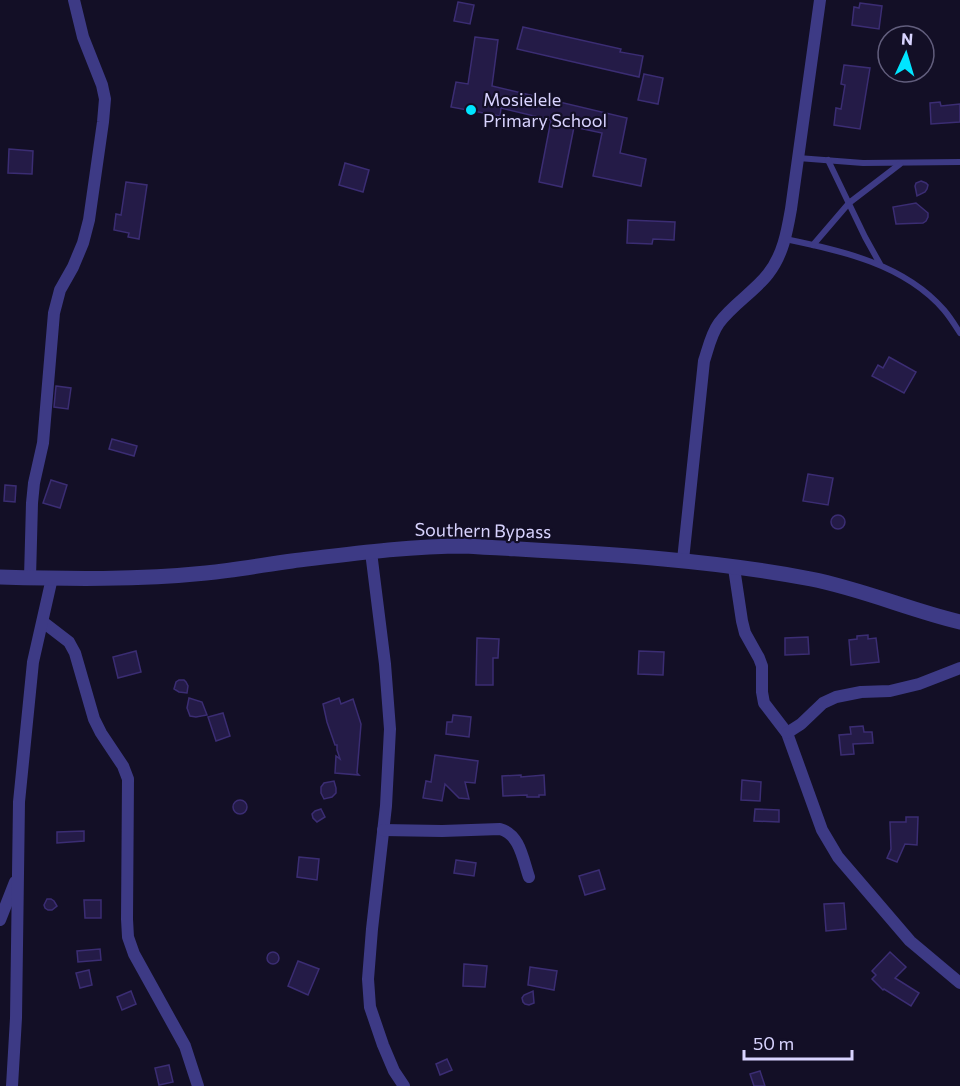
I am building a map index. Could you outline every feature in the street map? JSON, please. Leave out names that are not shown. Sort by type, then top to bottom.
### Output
[{"type":"street","points":[[30,578],[32,503],[34,483],[44,443],[54,313],[60,290],[83,243],[89,220],[105,99],[102,85],[83,37],[74,0]]},
{"type":"street","points":[[683,560],[704,362],[719,323],[768,274],[779,256],[785,239],[820,0]]},
{"type":"street","name":"Southern Bypass","points":[[0,577],[158,577],[371,552],[465,546],[683,560],[810,579],[960,622]]},
{"type":"street","points":[[371,552],[385,664],[390,729],[386,806],[368,979],[370,1007],[382,1045],[404,1086]]},
{"type":"street","points":[[734,568],[745,633],[762,666],[764,703],[787,733],[822,831],[838,857],[910,941],[960,983]]},
{"type":"street","points":[[12,1086],[16,1018],[19,802],[30,682],[52,578]]},
{"type":"street","points":[[43,622],[69,642],[72,647],[94,719],[123,766],[128,779],[128,937],[134,954],[185,1046],[198,1086]]},
{"type":"street","points":[[787,733],[801,724],[823,703],[836,697],[861,692],[890,691],[920,684],[960,668]]},
{"type":"street","points":[[383,830],[501,829],[508,831],[515,837],[529,877]]},
{"type":"street","points":[[0,920],[18,876]]},
{"type":"lane","points":[[798,158],[901,164],[960,162]]},
{"type":"lane","points":[[828,160],[880,264]]},
{"type":"lane","points":[[813,244],[849,203],[901,164]]},
{"type":"lane","points":[[785,239],[834,249],[880,264],[922,288],[945,310],[960,333]]},
{"type":"building","points":[[458,2],[474,5],[470,24],[454,21]]},
{"type":"building","points":[[860,3],[882,6],[880,24],[876,24],[876,29],[852,25],[854,7],[859,8]]},
{"type":"building","points":[[523,27],[643,56],[639,77],[517,49]]},
{"type":"building","points":[[475,37],[498,40],[492,86],[627,118],[620,153],[646,159],[641,186],[593,176],[602,133],[574,127],[562,187],[539,182],[551,120],[501,108],[500,116],[451,107],[456,82],[468,84]]},
{"type":"building","points":[[844,65],[870,68],[860,129],[834,125],[836,108],[841,109],[845,85],[841,84]]},
{"type":"building","points":[[644,74],[663,78],[658,104],[638,100]]},
{"type":"building","points":[[940,102],[941,106],[960,104],[960,122],[931,124],[930,103]]},
{"type":"building","points":[[9,149],[33,151],[32,174],[8,173]]},
{"type":"building","points":[[345,163],[369,170],[363,192],[339,185]]},
{"type":"building","points":[[921,181],[928,185],[927,189],[917,196],[915,186]]},
{"type":"building","points":[[126,182],[147,185],[139,239],[128,237],[129,233],[114,230],[116,214],[121,215]]},
{"type":"building","points":[[916,203],[928,213],[926,221],[896,224],[893,207]]},
{"type":"building","points":[[628,220],[675,222],[674,240],[653,239],[652,244],[627,243]]},
{"type":"building","points":[[889,357],[916,372],[904,393],[872,376],[878,365],[883,368]]},
{"type":"building","points":[[56,386],[71,388],[68,409],[54,407]]},
{"type":"building","points":[[112,439],[137,446],[134,456],[109,449]]},
{"type":"building","points":[[808,474],[833,478],[828,505],[803,501]]},
{"type":"building","points":[[51,480],[67,485],[60,508],[43,503]]},
{"type":"building","points":[[5,485],[16,486],[15,502],[4,501]]},
{"type":"building","points":[[838,515],[843,517],[845,522],[843,527],[838,529],[833,527],[831,522],[833,517]]},
{"type":"building","points":[[868,635],[868,639],[876,638],[879,662],[851,665],[849,640],[857,639],[857,636]]},
{"type":"building","points":[[808,637],[809,654],[785,655],[785,638]]},
{"type":"building","points":[[477,638],[499,639],[498,658],[493,658],[493,685],[476,685]]},
{"type":"building","points":[[136,651],[141,672],[118,678],[113,657]]},
{"type":"building","points":[[639,651],[664,652],[663,675],[638,674]]},
{"type":"building","points":[[179,680],[186,682],[187,693],[174,689]]},
{"type":"building","points":[[189,698],[202,702],[207,715],[190,716],[187,708]]},
{"type":"building","points":[[339,698],[341,704],[353,699],[361,724],[357,773],[359,775],[335,773],[336,756],[340,759],[323,704]]},
{"type":"building","points":[[223,713],[230,736],[216,741],[208,717]]},
{"type":"building","points":[[453,715],[471,717],[469,737],[446,734],[447,722],[452,722]]},
{"type":"building","points":[[863,726],[864,732],[872,732],[873,743],[853,744],[854,754],[841,755],[839,735],[851,734],[850,727]]},
{"type":"building","points":[[435,755],[478,761],[475,783],[465,782],[469,799],[459,798],[445,784],[442,801],[423,798],[426,781],[431,782]]},
{"type":"building","points":[[521,775],[521,777],[544,775],[545,795],[539,795],[539,797],[503,796],[502,776]]},
{"type":"building","points":[[742,780],[761,782],[760,801],[741,800]]},
{"type":"building","points":[[334,781],[336,793],[324,799],[321,787],[324,783]]},
{"type":"building","points":[[237,800],[243,800],[247,807],[243,814],[237,814],[233,810],[233,804]]},
{"type":"building","points":[[321,809],[325,817],[317,822],[312,814]]},
{"type":"building","points":[[755,809],[779,810],[779,822],[754,821]]},
{"type":"building","points":[[906,817],[918,817],[917,845],[905,844],[897,862],[887,858],[891,849],[890,822],[906,822]]},
{"type":"building","points":[[84,831],[84,841],[57,843],[57,832]]},
{"type":"building","points":[[299,857],[319,859],[317,880],[297,877]]},
{"type":"building","points":[[456,860],[476,863],[474,876],[454,873]]},
{"type":"building","points":[[599,870],[605,889],[585,895],[579,876]]},
{"type":"building","points":[[47,899],[54,901],[57,906],[52,910],[45,908]]},
{"type":"building","points":[[84,900],[101,900],[101,918],[85,918]]},
{"type":"building","points":[[844,903],[846,929],[826,931],[824,904]]},
{"type":"building","points":[[100,949],[101,960],[78,962],[77,951]]},
{"type":"building","points":[[273,952],[279,958],[273,964],[267,958]]},
{"type":"building","points":[[890,952],[906,967],[895,978],[919,993],[911,1006],[883,990],[872,979],[876,975],[872,971]]},
{"type":"building","points":[[298,961],[319,969],[308,995],[288,986]]},
{"type":"building","points":[[464,964],[487,966],[485,987],[463,986]]},
{"type":"building","points":[[530,967],[557,971],[554,990],[528,985]]},
{"type":"building","points":[[89,970],[92,985],[80,988],[76,973]]},
{"type":"building","points":[[131,991],[136,1004],[122,1010],[117,997]]},
{"type":"building","points":[[533,991],[534,1003],[525,1004],[522,998]]},
{"type":"building","points":[[447,1059],[452,1070],[440,1075],[436,1064]]},
{"type":"building","points":[[169,1065],[173,1082],[159,1085],[155,1068]]},
{"type":"building","points":[[760,1071],[765,1086],[754,1086],[750,1074]]},
{"type":"place","name":"Mosielele Primary School","points":[[471,110]]}]
